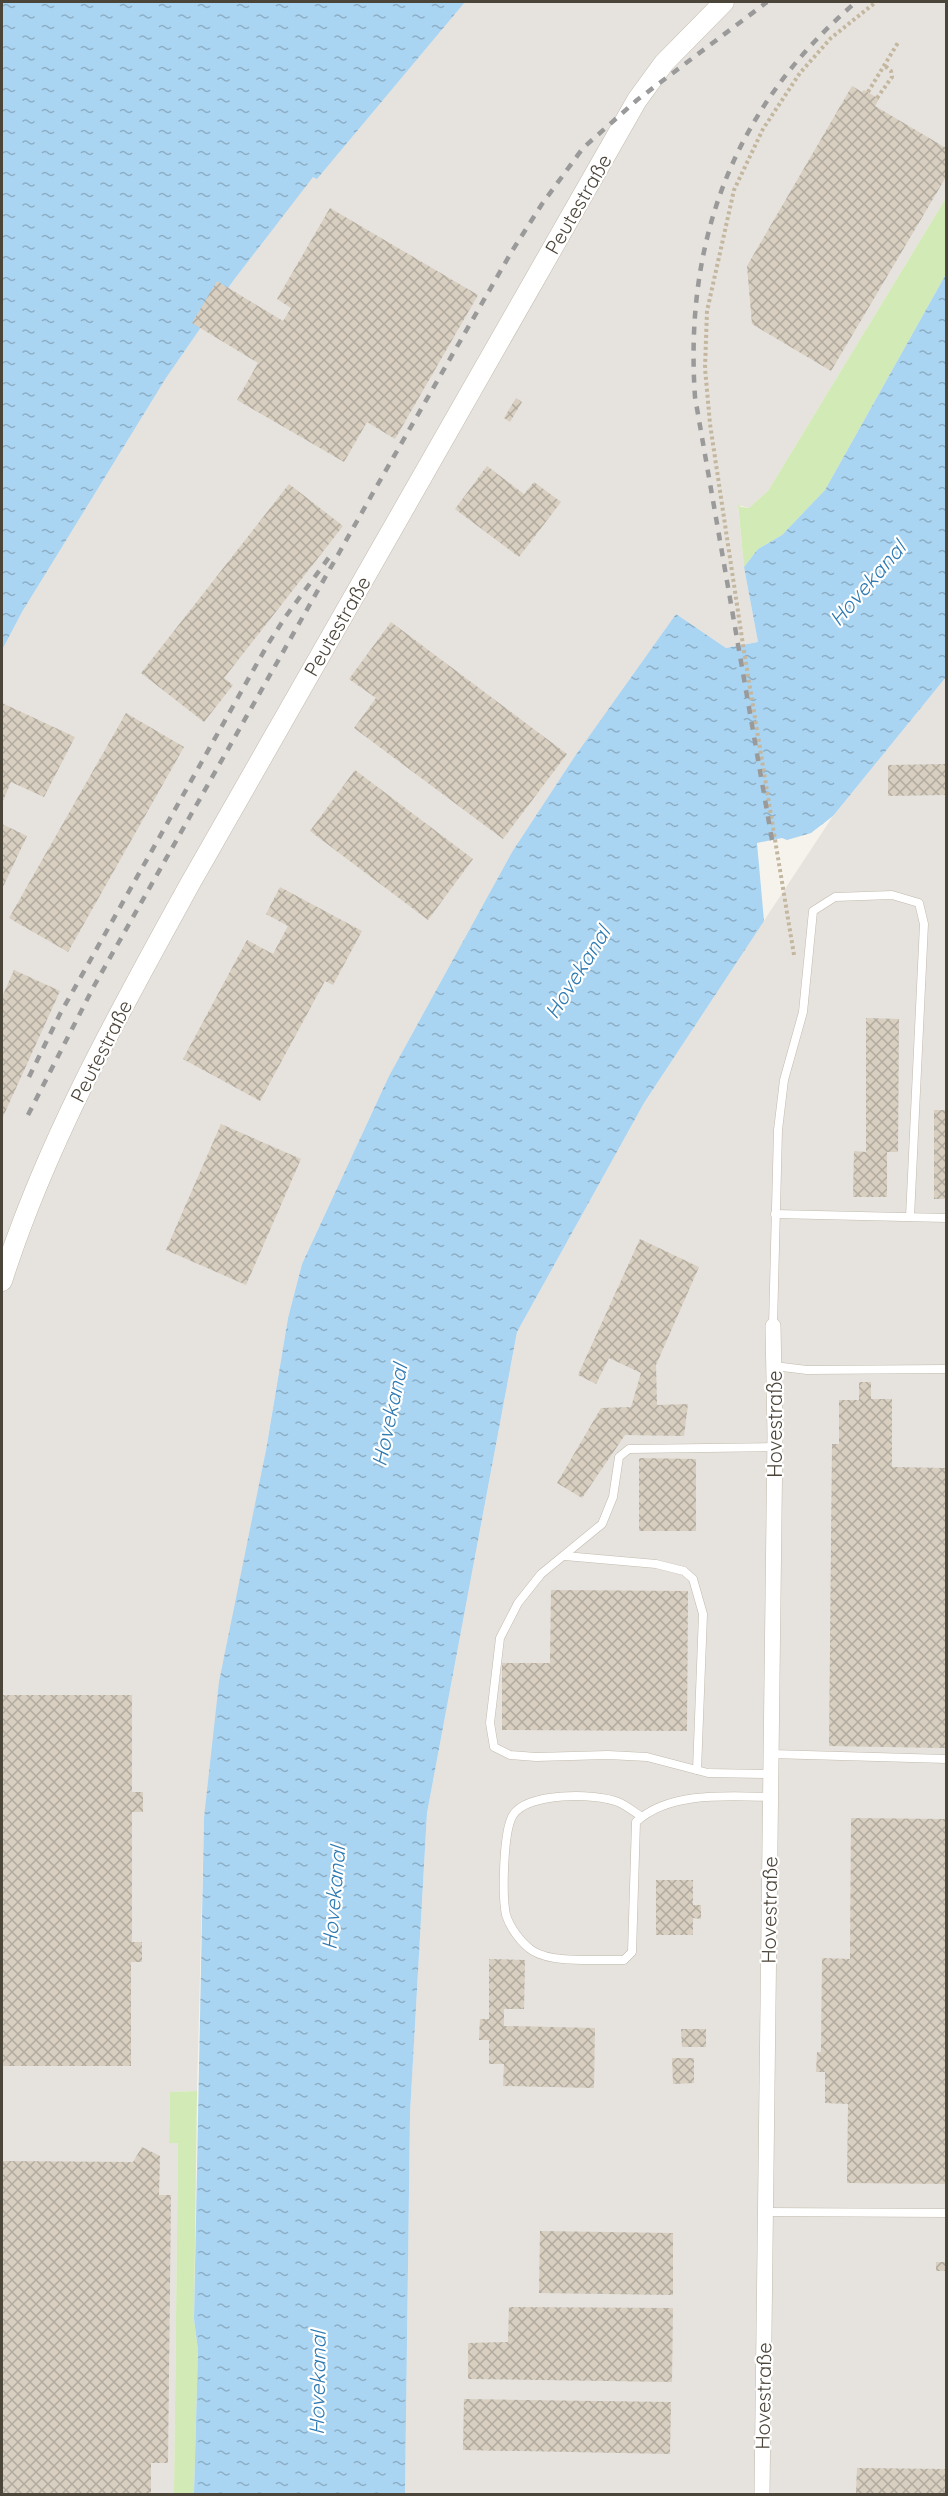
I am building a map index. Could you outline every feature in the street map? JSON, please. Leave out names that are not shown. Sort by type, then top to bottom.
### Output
[{"type":"street","name":"Peutestraße","points":[[2,1281],[14,1244],[61,1129],[125,1003],[191,882],[637,100],[664,63],[724,2]]},
{"type":"street","name":"Hovestraße","points":[[762,2494],[775,1447],[773,1326]]},
{"type":"lane","points":[[773,1326],[778,1130],[784,1080],[803,1012],[813,911],[835,897],[892,895],[919,903],[924,924],[910,1217]]},
{"type":"lane","points":[[776,1214],[946,1218]]},
{"type":"lane","points":[[774,1366],[807,1370],[946,1369]]},
{"type":"lane","points":[[771,1774],[708,1773],[647,1757],[510,1755],[494,1747],[490,1723],[500,1638],[518,1602],[541,1574],[602,1524],[613,1497],[618,1458],[628,1449],[775,1447]]},
{"type":"lane","points":[[565,1556],[656,1564],[684,1571],[693,1579],[703,1614],[697,1770]]},
{"type":"lane","points":[[771,1754],[946,1759]]},
{"type":"lane","points":[[642,1816],[618,1802],[586,1797],[546,1798],[525,1804],[513,1815],[508,1830],[504,1876],[507,1915],[516,1934],[531,1950],[545,1957],[624,1960],[632,1952],[636,1822],[649,1810],[708,1795],[771,1797]]},
{"type":"lane","points":[[766,2212],[946,2213]]},
{"type":"path","points":[[796,966],[742,645],[710,424],[705,368],[707,312],[734,190],[763,129],[800,73],[831,38],[876,2]]},
{"type":"path","points":[[868,92],[899,41]]},
{"type":"path","points":[[877,98],[892,77],[891,71],[884,65]]},
{"type":"shaded area","points":[[465,2],[946,2],[946,198],[768,491],[749,508],[738,505],[744,567],[758,642],[726,648],[676,614],[575,756],[512,852],[389,1076],[302,1264],[288,1318],[204,1818],[197,2091],[170,2092],[169,2143],[178,2143],[174,2494],[2,2494],[2,650],[22,612],[166,378],[233,281],[313,176],[317,179]]},
{"type":"shaded area","points":[[946,677],[946,2494],[405,2494],[410,2113],[427,1813],[517,1332],[644,1103],[833,816]]},
{"type":"green space","points":[[946,198],[946,274],[825,490],[782,535],[758,549],[744,567],[738,504],[749,508],[768,491]]},
{"type":"green space","points":[[197,2091],[194,2319],[198,2350],[194,2494],[174,2494],[178,2143],[169,2143],[170,2092]]},
{"type":"water","points":[[2,2],[465,2],[317,179],[313,177],[233,281],[166,378],[22,612],[2,650]]},
{"type":"water","name":"Hovekanal","points":[[946,274],[946,677],[833,816],[811,833],[787,840],[782,838],[757,843],[764,921],[644,1103],[517,1332],[427,1813],[410,2113],[405,2494],[194,2494],[198,2350],[194,2319],[204,1818],[219,1682],[266,1450],[288,1318],[302,1264],[389,1076],[512,852],[575,756],[676,614],[726,648],[758,642],[744,567],[758,549],[782,535],[825,490]]},
{"type":"building","points":[[852,86],[879,99],[875,106],[946,148],[946,177],[831,371],[752,324],[747,266]]},
{"type":"building","points":[[330,208],[478,295],[395,439],[367,422],[344,462],[237,400],[258,363],[192,323],[217,281],[283,321],[291,308],[277,299]]},
{"type":"building","points":[[516,398],[522,402],[510,422],[504,418]]},
{"type":"building","points":[[487,466],[524,494],[534,482],[561,502],[519,557],[455,509]]},
{"type":"building","points":[[289,484],[343,526],[224,678],[233,685],[204,722],[141,673]]},
{"type":"building","points":[[391,622],[567,754],[503,839],[354,728],[376,698],[349,679]]},
{"type":"building","points":[[2,703],[75,737],[44,797],[11,782],[2,803]]},
{"type":"building","points":[[126,713],[184,747],[68,952],[9,918]]},
{"type":"building","points":[[946,764],[946,795],[888,796],[888,765]]},
{"type":"building","points":[[355,770],[473,859],[428,920],[310,831]]},
{"type":"building","points":[[2,824],[27,836],[2,889]]},
{"type":"building","points":[[280,887],[362,931],[333,985],[325,981],[260,1101],[183,1059],[247,940],[273,954],[288,926],[266,914]]},
{"type":"building","points":[[14,970],[60,991],[2,1119],[2,997]]},
{"type":"building","points":[[866,1018],[899,1019],[898,1152],[887,1152],[887,1197],[853,1197],[854,1151],[866,1152]]},
{"type":"building","points":[[934,1110],[946,1110],[946,1199],[934,1199]]},
{"type":"building","points":[[221,1124],[301,1159],[246,1285],[166,1250]]},
{"type":"building","points":[[640,1239],[699,1267],[656,1365],[657,1405],[688,1404],[684,1436],[625,1435],[582,1498],[557,1483],[601,1408],[631,1407],[641,1373],[609,1358],[596,1384],[578,1375]]},
{"type":"building","points":[[859,1382],[871,1382],[871,1399],[892,1399],[892,1467],[946,1468],[946,1748],[829,1746],[832,1444],[839,1444],[839,1400],[859,1400]]},
{"type":"building","points":[[639,1458],[696,1459],[696,1531],[639,1531]]},
{"type":"building","points":[[551,1590],[688,1591],[687,1731],[502,1730],[502,1663],[550,1663]]},
{"type":"building","points":[[2,1695],[132,1695],[132,1792],[143,1792],[143,1812],[132,1812],[132,1942],[142,1942],[142,1962],[131,1962],[131,2066],[2,2066]]},
{"type":"building","points":[[851,1818],[946,1819],[946,2184],[847,2183],[848,2104],[825,2103],[825,2072],[816,2072],[817,2052],[821,2052],[822,1958],[850,1959]]},
{"type":"building","points":[[656,1880],[693,1880],[693,1905],[701,1905],[701,1919],[693,1918],[693,1935],[656,1935]]},
{"type":"building","points":[[489,1959],[525,1960],[524,2009],[504,2009],[504,2026],[595,2028],[594,2088],[503,2086],[504,2064],[489,2064],[489,2040],[479,2040],[480,2019],[489,2019]]},
{"type":"building","points":[[681,2029],[706,2029],[706,2047],[682,2047]]},
{"type":"building","points":[[672,2058],[694,2058],[694,2083],[673,2084]]},
{"type":"building","points":[[142,2147],[160,2156],[159,2195],[171,2195],[168,2463],[151,2463],[151,2494],[2,2494],[2,2161],[133,2162]]},
{"type":"building","points":[[540,2231],[673,2233],[673,2295],[539,2293]]},
{"type":"building","points":[[936,2262],[946,2262],[946,2271],[936,2271]]},
{"type":"building","points":[[509,2307],[673,2308],[672,2382],[468,2379],[468,2343],[508,2342]]},
{"type":"building","points":[[464,2399],[671,2402],[670,2454],[463,2450]]},
{"type":"building","points":[[857,2468],[946,2469],[946,2494],[856,2494]]},
{"type":"railway","points":[[28,1115],[94,986],[378,484],[512,251],[542,204],[583,148],[637,100],[767,2]]},
{"type":"railway","points":[[772,840],[695,397],[694,339],[698,283],[709,230],[726,179],[749,131],[778,85],[814,42],[856,2]]},
{"type":"railway","points":[[29,1077],[60,1014],[268,644],[330,556]]}]
